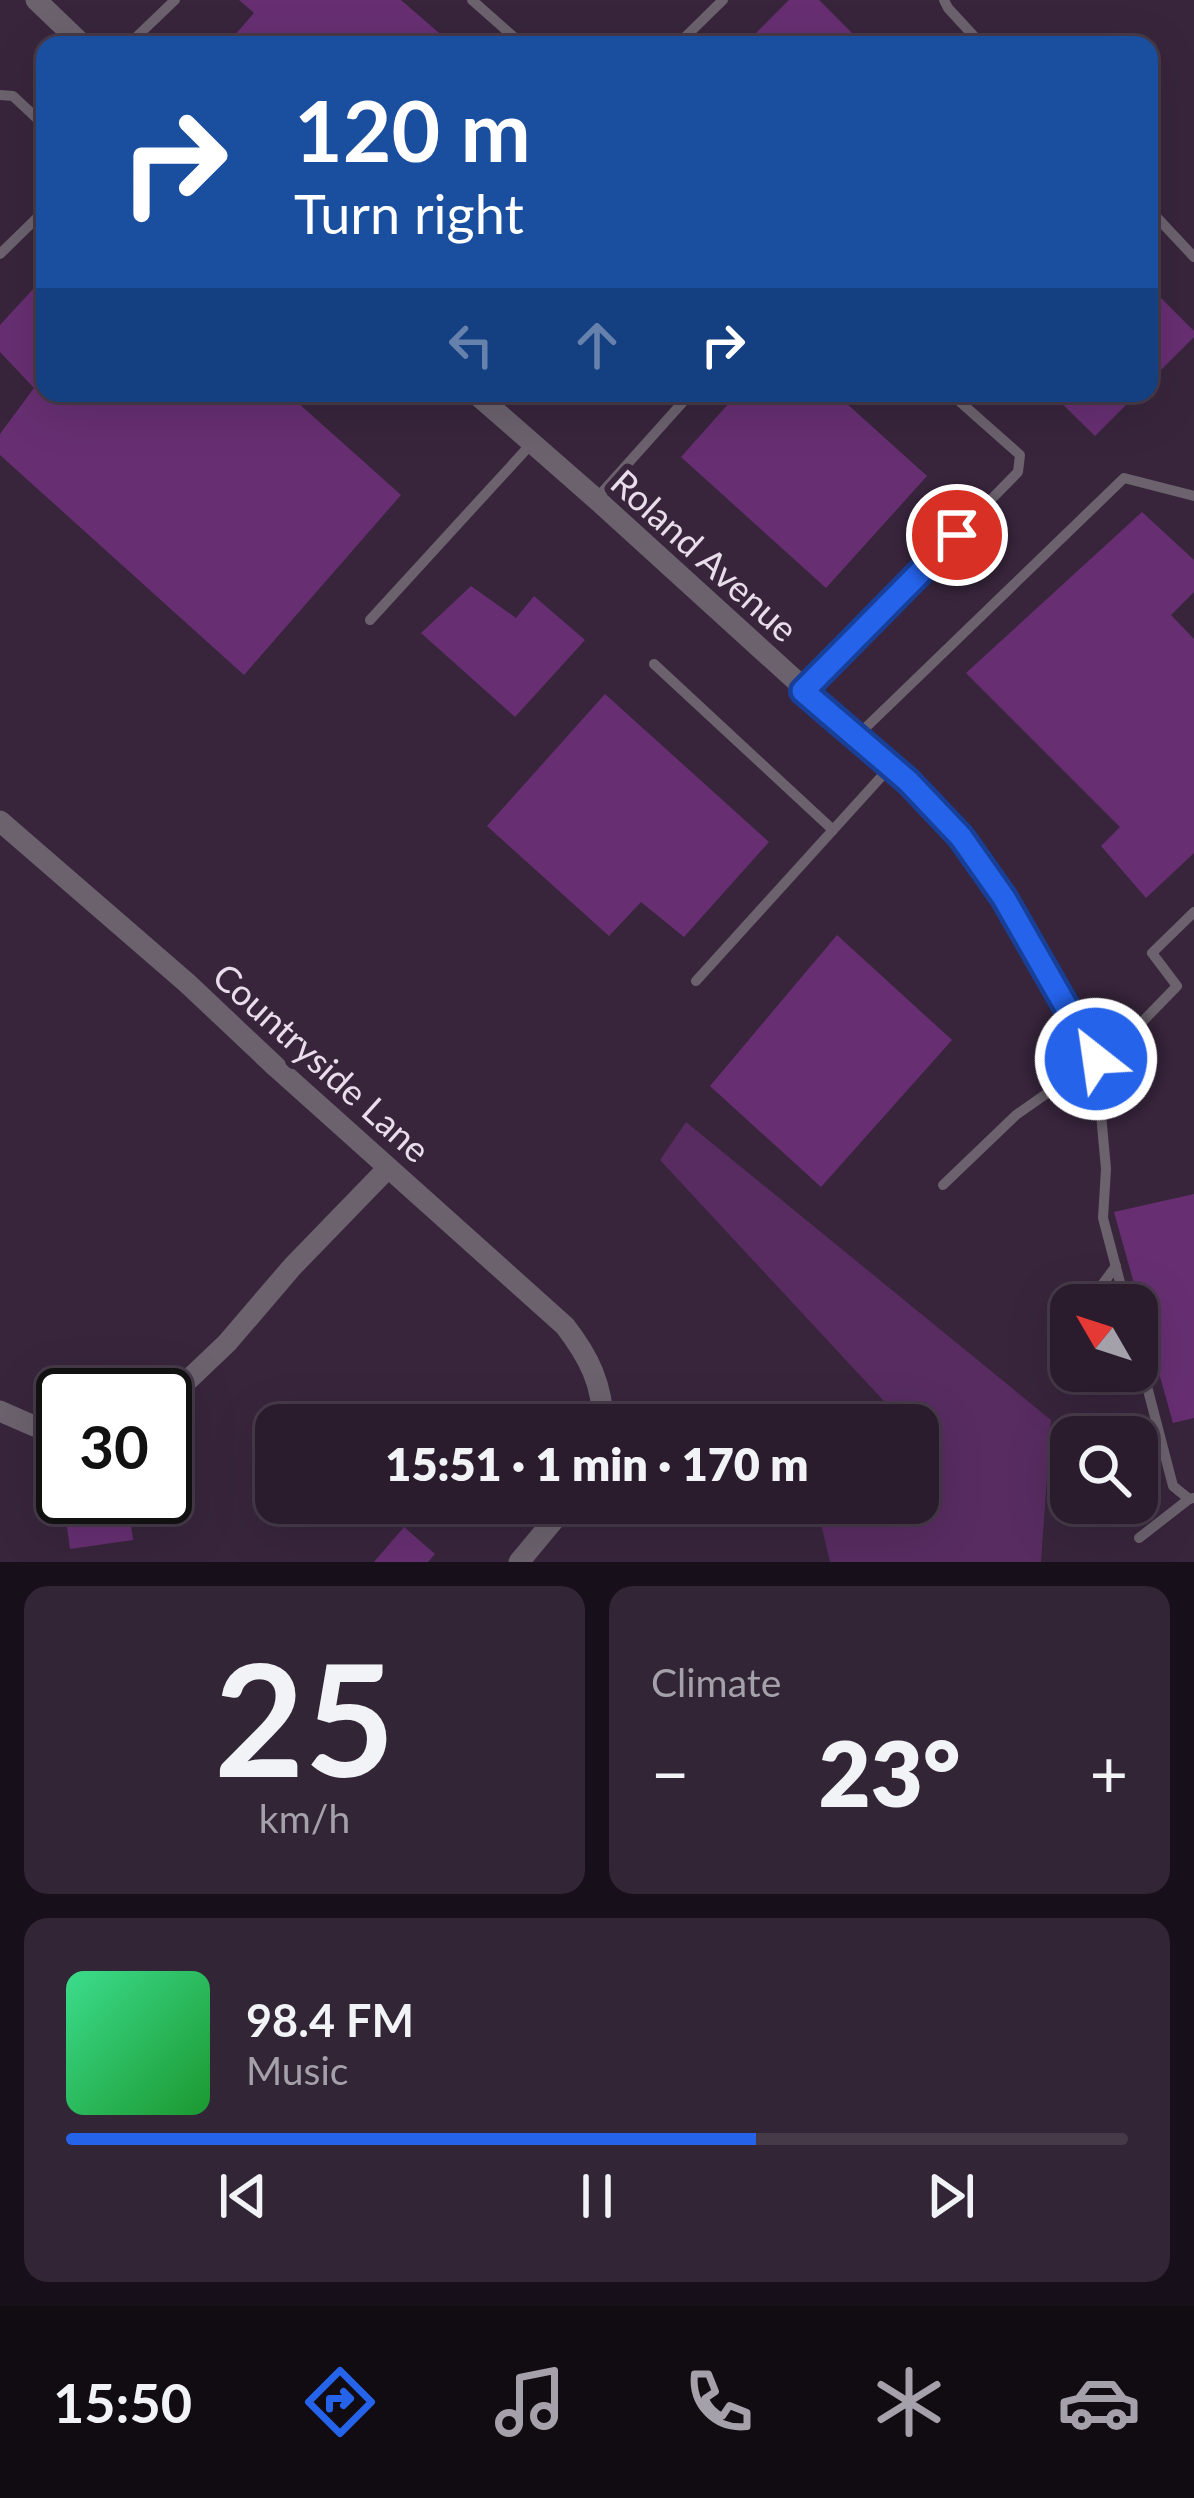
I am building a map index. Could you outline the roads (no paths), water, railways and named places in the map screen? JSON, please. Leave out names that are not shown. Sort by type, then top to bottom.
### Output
[{"type":"street","points":[[36,0],[74,36]]},
{"type":"street","name":"Roland Avenue","points":[[485,402],[937,809],[985,868],[1096,1059]]},
{"type":"street","name":"Countryside Lane","points":[[0,821],[565,1326],[589,1361],[602,1404]]},
{"type":"street","points":[[192,1376],[388,1168]]},
{"type":"street","points":[[0,1411],[36,1426]]},
{"type":"street","points":[[520,1562],[551,1524]]},
{"type":"lane","points":[[137,36],[175,0]]},
{"type":"lane","points":[[472,0],[513,36]]},
{"type":"lane","points":[[686,36],[723,0]]},
{"type":"lane","points":[[944,0],[974,36]]},
{"type":"lane","points":[[0,95],[13,97],[36,118]]},
{"type":"lane","points":[[1158,219],[1194,257]]},
{"type":"lane","points":[[0,254],[36,220]]},
{"type":"lane","points":[[596,499],[683,402]]},
{"type":"lane","points":[[803,691],[1018,472],[1020,455],[960,402]]},
{"type":"lane","points":[[370,620],[532,443]]},
{"type":"lane","points":[[857,736],[1124,478],[1194,496]]},
{"type":"lane","points":[[654,664],[833,830]]},
{"type":"lane","points":[[695,981],[891,766]]},
{"type":"lane","points":[[943,1185],[1016,1115],[1113,1052],[1177,986],[1152,952],[1194,912]]},
{"type":"lane","points":[[1096,1059],[1106,1169],[1103,1218],[1121,1284]]},
{"type":"lane","points":[[1103,1284],[1116,1266]]},
{"type":"lane","points":[[1139,1538],[1191,1498],[1173,1486],[1148,1392]]}]
